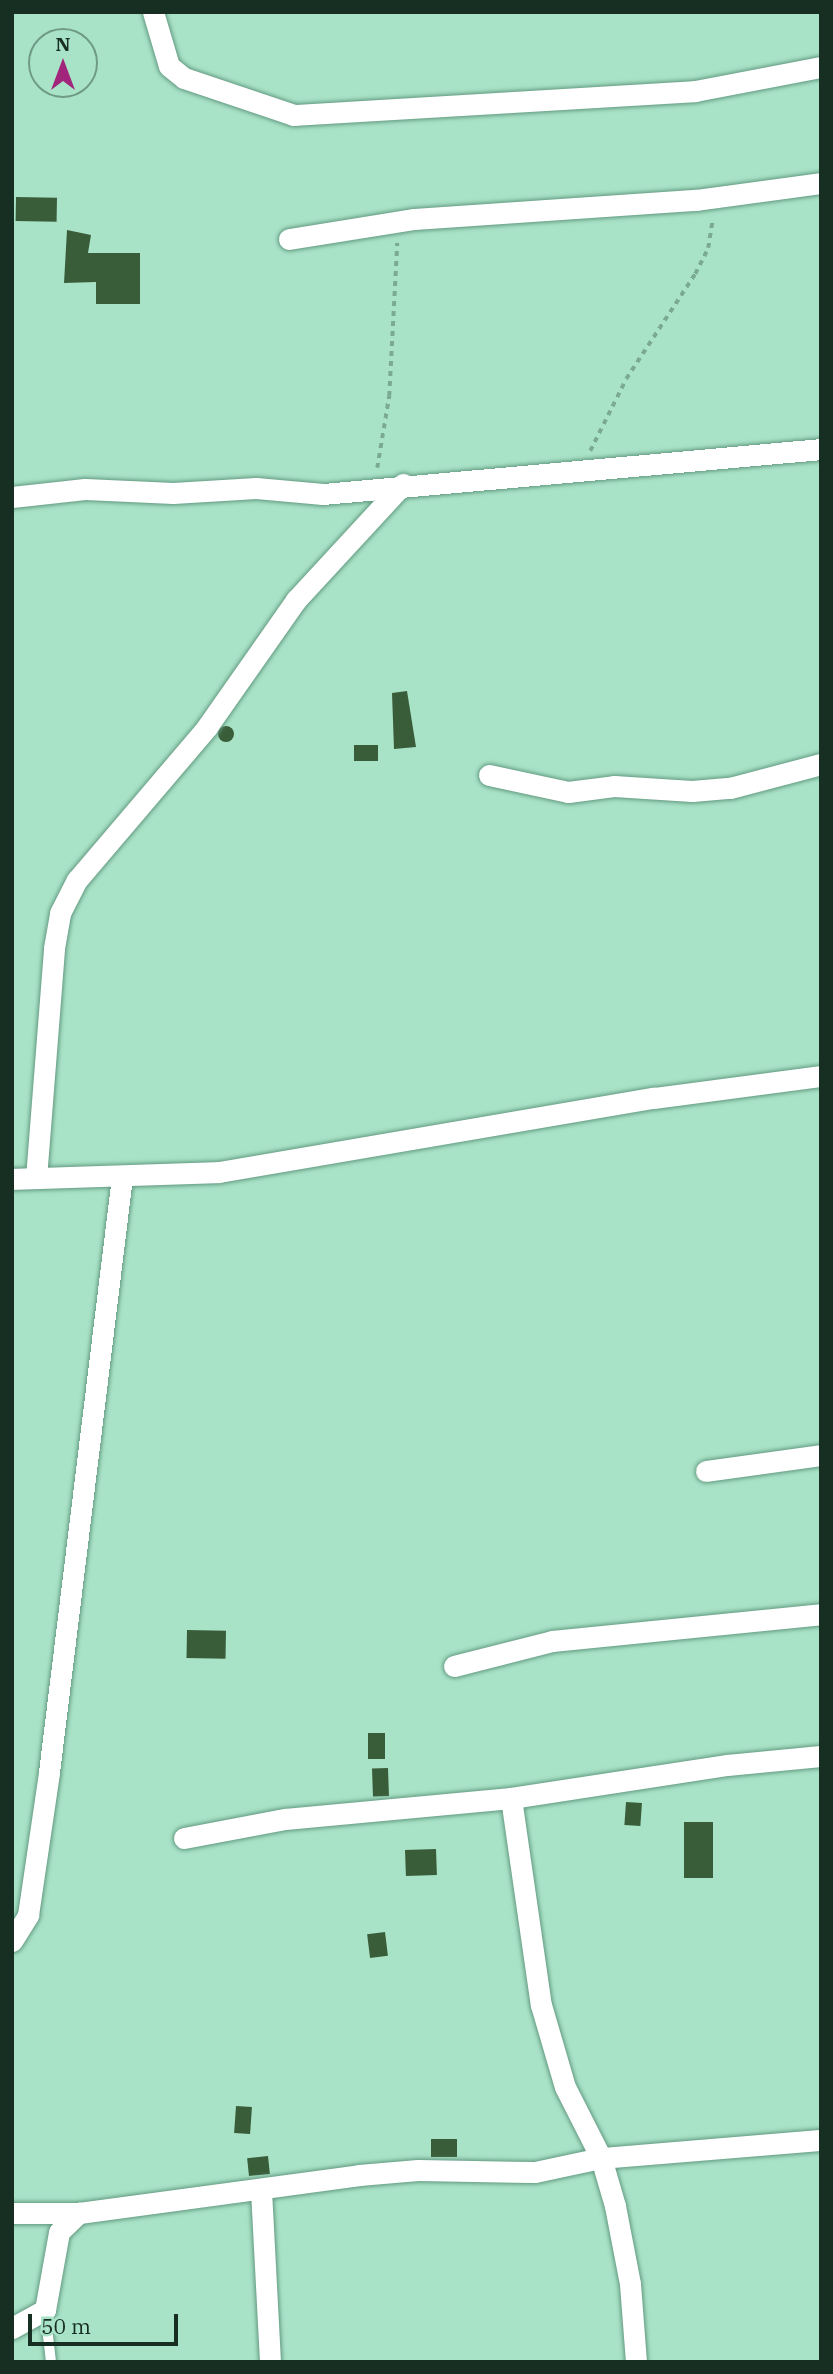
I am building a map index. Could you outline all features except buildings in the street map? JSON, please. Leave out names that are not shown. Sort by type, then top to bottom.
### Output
[{"type":"street","points":[[153,12],[169,66],[184,78],[293,115],[695,91],[821,67]]},
{"type":"street","points":[[289,239],[402,221],[715,198],[821,183]]},
{"type":"street","points":[[12,497],[85,489],[173,492],[256,488],[323,494],[403,484],[821,449]]},
{"type":"street","points":[[36,1178],[54,948],[60,913],[77,880],[207,727],[296,600],[403,484]]},
{"type":"street","points":[[489,775],[568,792],[614,786],[692,792],[730,788],[821,764]]},
{"type":"street","points":[[12,1179],[122,1177],[286,1163],[654,1098],[821,1076]]},
{"type":"street","points":[[12,1941],[28,1915],[49,1772],[122,1177]]},
{"type":"street","points":[[706,1471],[821,1455]]},
{"type":"street","points":[[454,1665],[552,1641],[821,1614]]},
{"type":"street","points":[[184,1838],[285,1819],[511,1798],[727,1765],[821,1756]]},
{"type":"street","points":[[511,1798],[541,2005],[565,2087],[601,2158],[624,2245],[636,2362]]},
{"type":"street","points":[[12,2213],[79,2213],[418,2170],[535,2172],[601,2158],[821,2140]]},
{"type":"street","points":[[261,2190],[270,2362]]},
{"type":"street","points":[[12,2328],[46,2310],[59,2232],[79,2213]]},
{"type":"lane","points":[[46,2310],[51,2362]]},
{"type":"path","points":[[581,468],[626,379],[699,265],[713,227],[715,198]]},
{"type":"path","points":[[373,488],[390,396],[392,272],[402,221]]}]
